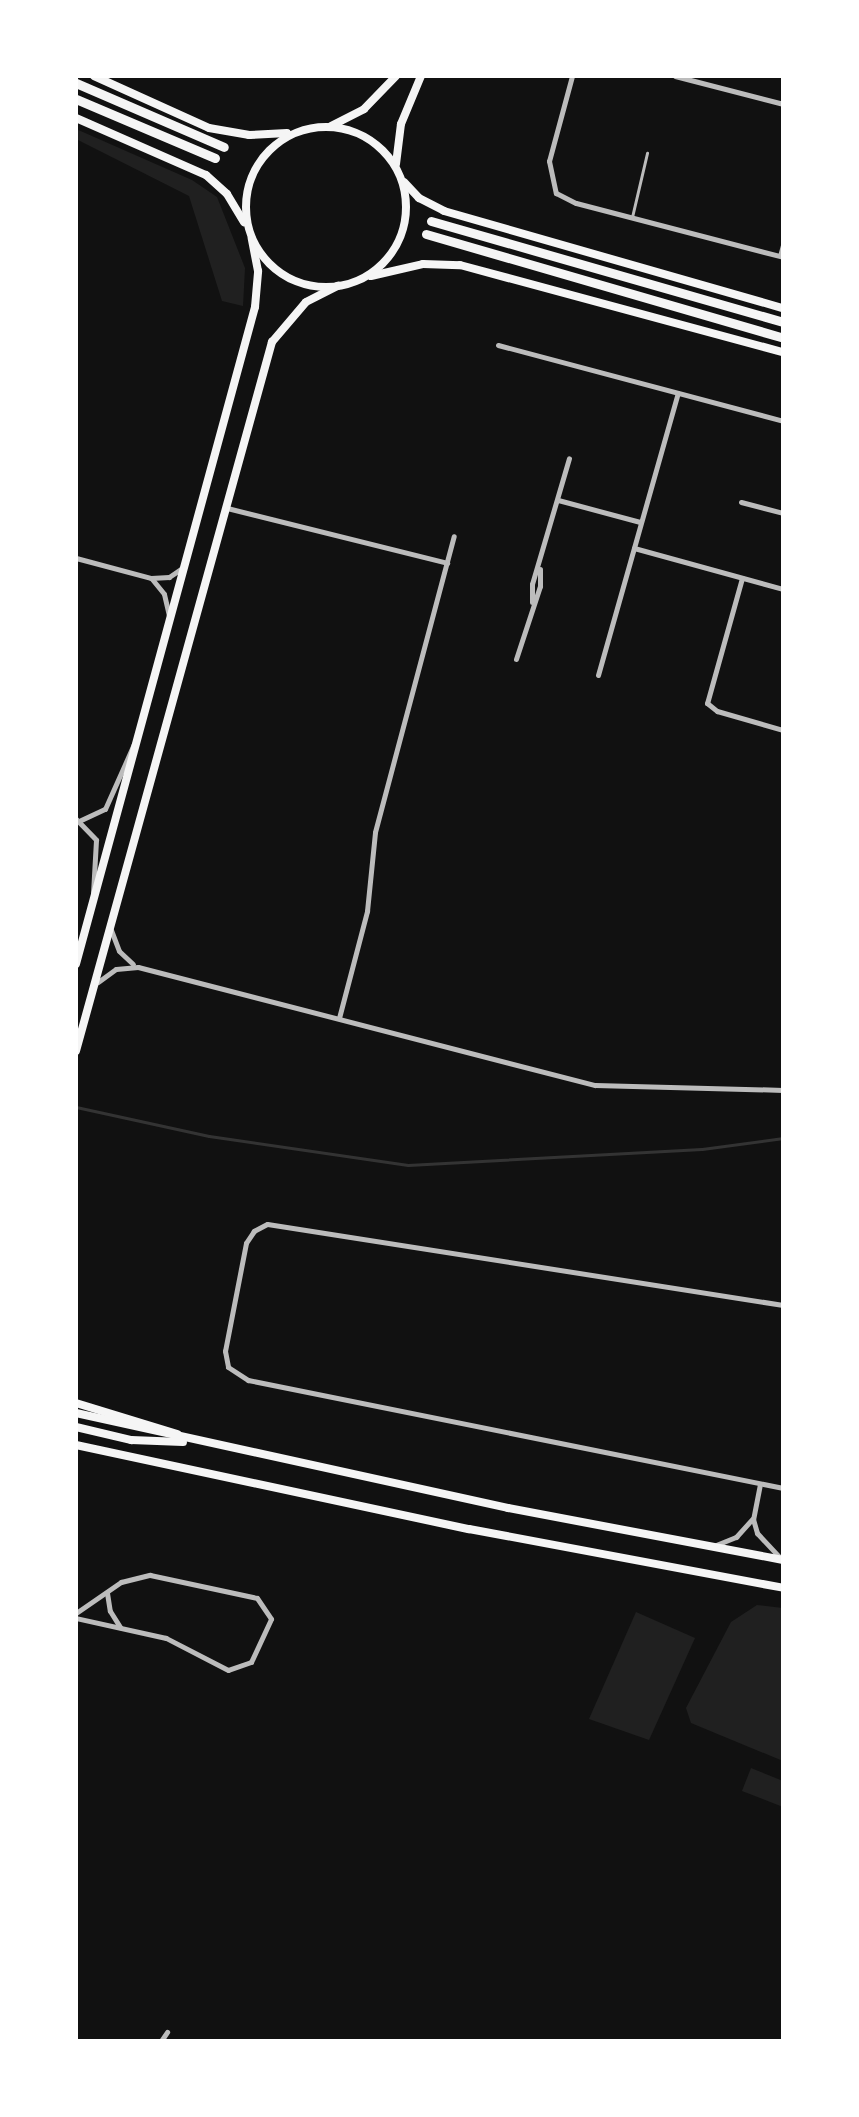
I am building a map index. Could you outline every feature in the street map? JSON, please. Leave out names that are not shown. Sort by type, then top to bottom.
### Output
[{"type":"highway","points":[[76,83],[224,147]]},
{"type":"highway","points":[[76,99],[215,158]]},
{"type":"highway","points":[[431,221],[783,322]]},
{"type":"highway","points":[[426,234],[551,275],[783,338]]},
{"type":"main road","points":[[94,76],[209,128],[249,135],[330,126],[364,109],[396,76]]},
{"type":"main road","points":[[366,277],[389,256],[403,228],[406,207],[398,173],[397,139],[421,76]]},
{"type":"main road","points":[[76,118],[206,175],[227,194],[270,265],[287,277],[307,285],[338,286]]},
{"type":"main road","points":[[330,126],[369,139],[419,198],[444,211],[783,308]]},
{"type":"main road","points":[[76,964],[255,307],[258,271],[245,204],[251,176],[272,146],[296,132]]},
{"type":"main road","points":[[76,1051],[272,342],[306,302],[338,286],[366,277],[423,264],[460,265],[783,352]]},
{"type":"main road","points":[[76,1403],[152,1424],[192,1441]]},
{"type":"main road","points":[[76,1413],[192,1441],[783,1560]]},
{"type":"main road","points":[[76,1427],[139,1441],[192,1441]]},
{"type":"main road","points":[[76,1445],[479,1531],[783,1588]]},
{"type":"street","points":[[572,76],[549,161],[550,184],[565,200],[781,257]]},
{"type":"street","points":[[675,76],[783,104]]},
{"type":"street","points":[[498,345],[783,421]]},
{"type":"street","points":[[598,675],[678,393]]},
{"type":"street","points":[[516,659],[532,602],[540,586],[540,568],[569,458]]},
{"type":"street","points":[[558,500],[640,522]]},
{"type":"street","points":[[741,502],[783,513]]},
{"type":"street","points":[[225,507],[447,563]]},
{"type":"street","points":[[339,1018],[367,911],[375,832],[454,536]]},
{"type":"street","points":[[634,548],[783,589]]},
{"type":"street","points":[[76,558],[151,578],[169,577],[184,566]]},
{"type":"street","points":[[151,578],[168,604],[168,625]]},
{"type":"street","points":[[742,578],[707,703],[717,711],[783,730]]},
{"type":"street","points":[[94,898],[96,840],[78,820],[105,809],[138,740]]},
{"type":"street","points":[[111,924],[119,951],[138,967]]},
{"type":"street","points":[[95,986],[110,972],[138,967],[595,1085],[783,1090]]},
{"type":"street","points":[[783,1305],[267,1224],[254,1231],[246,1243],[225,1351],[228,1367],[240,1378],[783,1488]]},
{"type":"street","points":[[713,1545],[736,1537],[753,1519],[760,1484]]},
{"type":"street","points":[[753,1519],[764,1544],[783,1560]]},
{"type":"street","points":[[161,1576],[257,1598],[271,1619],[256,1655],[237,1669],[220,1667],[166,1638],[76,1616],[130,1578],[161,1576]]},
{"type":"street","points":[[107,1592],[110,1611],[121,1628]]},
{"type":"street","points":[[161,2041],[167,2032]]},
{"type":"lane","points":[[632,217],[647,153]]},
{"type":"lane","points":[[781,257],[783,241]]},
{"type":"shaded area","points":[[76,129],[192,180],[217,197],[245,268],[243,306],[222,301],[189,196],[76,139]]},
{"type":"shaded area","points":[[757,1605],[783,1608],[783,1761],[691,1723],[686,1708],[731,1622]]},
{"type":"shaded area","points":[[636,1612],[695,1638],[649,1740],[589,1719]]},
{"type":"shaded area","points":[[751,1768],[783,1781],[783,1807],[742,1791]]},
{"type":"waterway","points":[[76,1107],[209,1136],[408,1165],[702,1149],[783,1138]]}]
